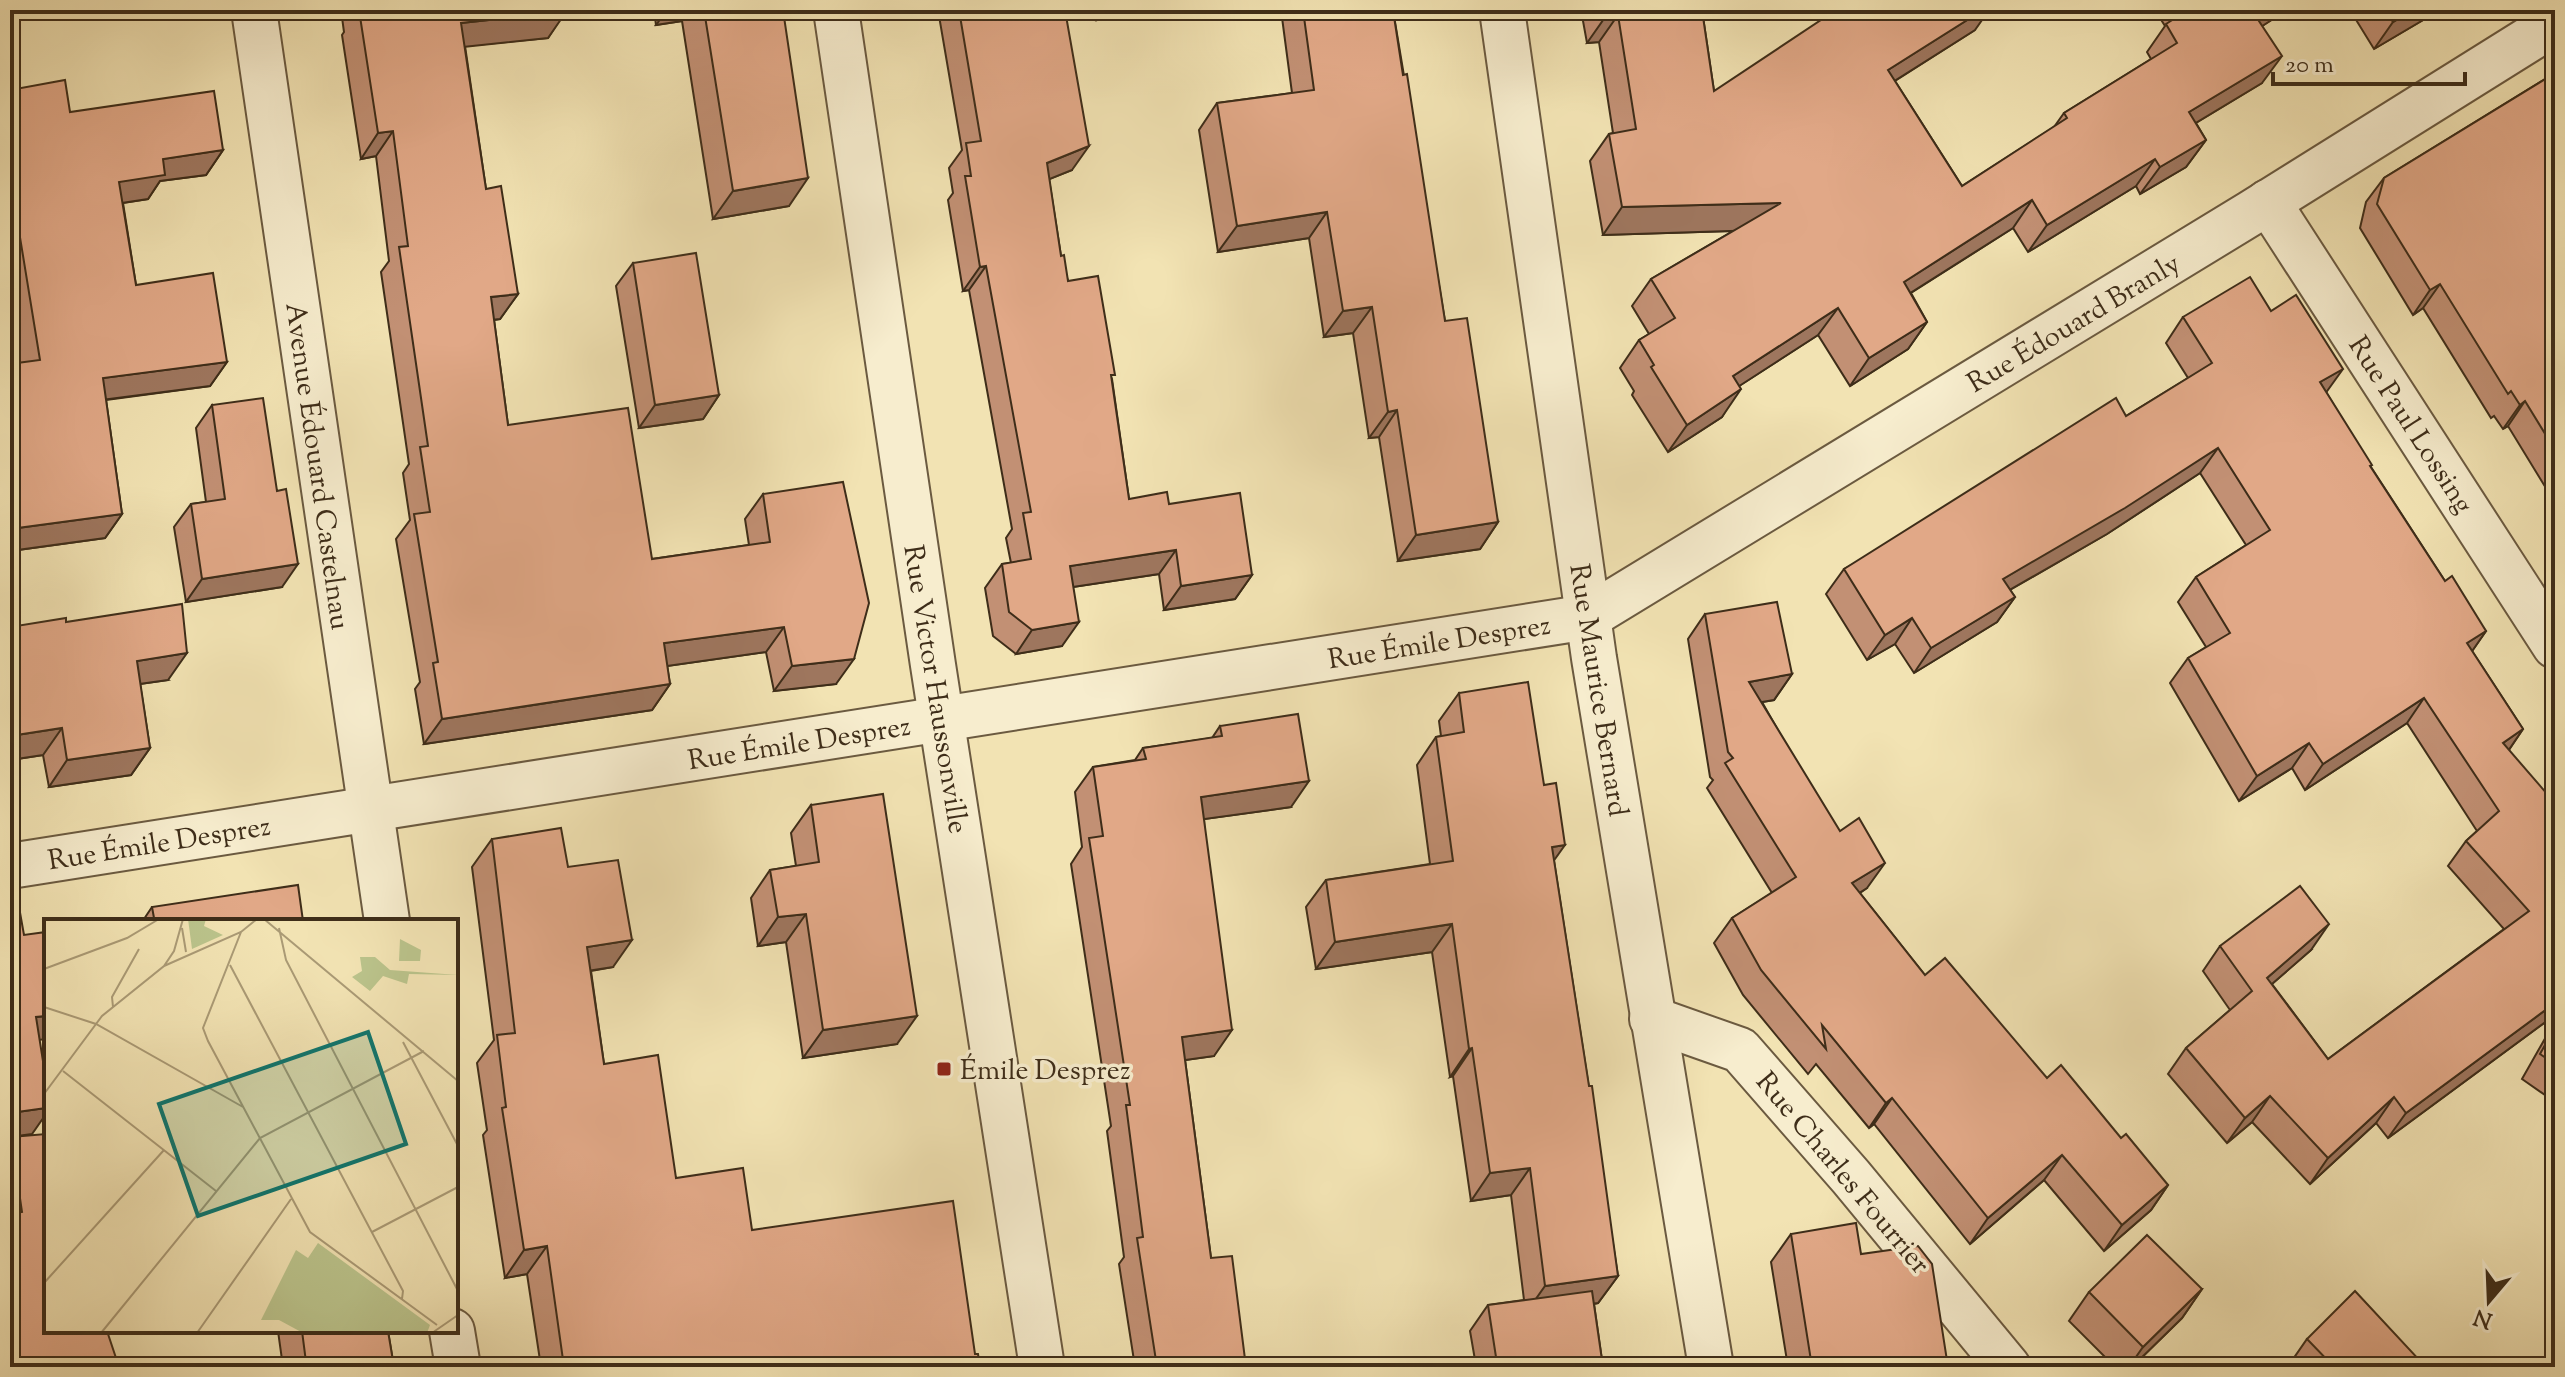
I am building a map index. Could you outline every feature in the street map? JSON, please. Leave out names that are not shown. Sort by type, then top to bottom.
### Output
[{"type":"street","name":"Avenue Édouard Castelnau","points":[[254,10],[387,919]]},
{"type":"street","name":"Rue Victor Haussonville","points":[[836,10],[1042,1367]]},
{"type":"street","name":"Rue Maurice Bernard","points":[[1502,10],[1588,617],[1711,1367]]},
{"type":"street","name":"Rue Édouard Branly","points":[[1588,617],[2555,23]]},
{"type":"street","name":"Rue Paul Lossing","points":[[2268,202],[2555,646]]},
{"type":"street","name":"Rue Émile Desprez","points":[[10,866],[1588,617]]},
{"type":"street","name":"Rue Charles Fourrier","points":[[1652,1019],[1740,1050],[1851,1177],[2008,1367]]},
{"type":"street","points":[[452,1333],[458,1367]]},
{"type":"building","points":[[359,10],[566,10],[461,23],[486,189],[501,186],[518,294],[491,297],[508,425],[628,408],[652,559],[770,542],[763,494],[843,482],[869,603],[854,659],[792,666],[784,627],[664,643],[670,684],[442,719],[433,663],[438,662],[414,514],[430,512],[420,447],[428,446],[399,247],[408,246],[393,131],[378,133]]},
{"type":"building","points":[[704,10],[783,10],[808,178],[733,191]]},
{"type":"building","points":[[959,10],[1065,10],[1089,146],[1047,163],[1061,256],[1064,255],[1068,281],[1098,276],[1115,375],[1111,375],[1129,499],[1167,492],[1169,504],[1240,493],[1252,575],[1181,586],[1176,550],[1070,566],[1079,622],[1032,630],[1009,612],[1002,564],[1031,559],[1023,513],[1031,512],[986,266],[980,267],[965,176],[971,176],[966,143],[981,141]]},
{"type":"building","points":[[1303,10],[1393,10],[1403,75],[1407,74],[1445,321],[1467,318],[1498,522],[1416,535],[1397,410],[1388,412],[1372,307],[1343,311],[1327,212],[1237,226],[1217,103],[1314,90]]},
{"type":"building","points":[[1605,10],[1702,10],[1714,91],[1836,10],[1983,10],[1888,70],[1962,186],[2067,118],[2064,113],[2177,43],[2166,24],[2188,10],[2263,10],[2255,15],[2282,56],[2189,112],[2206,140],[2160,167],[2155,159],[2047,225],[2032,200],[1904,282],[1927,322],[1869,358],[1838,308],[1733,376],[1741,389],[1687,425],[1651,367],[1654,365],[1639,340],[1675,318],[1651,279],[1781,203],[1622,207],[1609,134],[1636,129],[1618,15],[1606,16]]},
{"type":"building","points":[[2386,10],[2413,10],[2393,22]]},
{"type":"building","points":[[2555,73],[2555,450],[2525,401],[2520,405],[2511,391],[2508,394],[2440,284],[2430,290],[2377,204],[2384,178]]},
{"type":"building","points":[[65,80],[70,112],[214,91],[223,150],[163,159],[165,175],[119,182],[136,285],[213,273],[227,362],[103,378],[122,514],[10,529],[10,364],[40,360],[18,225],[10,226],[10,90]]},
{"type":"building","points":[[696,253],[719,395],[655,405],[633,263]]},
{"type":"building","points":[[2250,277],[2271,311],[2296,295],[2343,369],[2320,382],[2445,581],[2452,576],[2486,631],[2467,643],[2523,729],[2503,743],[2555,803],[2555,1003],[2406,1113],[2394,1097],[2328,1158],[2270,1096],[2245,1118],[2186,1048],[2252,991],[2220,946],[2300,886],[2329,924],[2267,978],[2328,1059],[2529,911],[2466,841],[2499,811],[2424,698],[2323,764],[2309,743],[2257,776],[2188,658],[2230,633],[2196,577],[2270,530],[2218,448],[2125,508],[2003,579],[2015,597],[1931,648],[1912,618],[1885,635],[1844,569],[2116,398],[2126,416],[2212,363],[2183,317]]},
{"type":"building","points":[[263,398],[277,491],[286,489],[298,564],[202,579],[191,504],[225,499],[212,405]]},
{"type":"building","points":[[1777,602],[1792,674],[1749,682],[1840,831],[1859,818],[1885,863],[1852,883],[1925,975],[1945,958],[2047,1078],[2061,1065],[2121,1138],[2126,1134],[2168,1185],[2122,1225],[2062,1155],[1988,1218],[1892,1098],[1886,1103],[1822,1025],[1826,1049],[1761,970],[1732,918],[1796,877],[1725,763],[1733,758],[1728,752],[1705,614]]},
{"type":"building","points":[[182,604],[187,653],[137,661],[150,748],[67,760],[62,728],[10,736],[10,627],[66,618],[66,622]]},
{"type":"building","points":[[1528,682],[1544,785],[1556,783],[1565,845],[1552,847],[1589,1086],[1592,1086],[1618,1276],[1545,1286],[1530,1168],[1490,1173],[1452,924],[1335,942],[1326,880],[1453,861],[1436,737],[1464,732],[1459,693]]},
{"type":"building","points":[[1298,714],[1309,781],[1201,797],[1232,1030],[1182,1037],[1211,1258],[1232,1256],[1246,1367],[1157,1367],[1137,1238],[1143,1237],[1126,1105],[1130,1105],[1089,838],[1103,836],[1093,767],[1146,759],[1143,748],[1222,736],[1220,726]]},
{"type":"building","points":[[883,794],[917,1016],[823,1030],[806,914],[778,917],[770,870],[819,862],[811,805]]},
{"type":"building","points":[[561,828],[568,867],[618,860],[632,940],[587,947],[604,1064],[658,1055],[676,1178],[743,1168],[752,1230],[953,1201],[975,1354],[978,1354],[980,1367],[564,1367],[547,1246],[524,1250],[502,1108],[506,1107],[497,1035],[515,1033],[492,839]]},
{"type":"building","points":[[298,885],[303,919],[146,919],[154,918],[152,907]]},
{"type":"building","points":[[19,907],[24,935],[44,932],[44,1016],[36,1017],[44,1067],[44,1108],[10,1113],[10,909]]},
{"type":"building","points":[[2555,1027],[2555,1064],[2540,1054]]},
{"type":"building","points":[[44,1134],[44,1333],[108,1333],[119,1367],[10,1367],[10,1214],[22,1212],[11,1137]]},
{"type":"building","points":[[1856,1223],[1861,1254],[1918,1246],[1932,1264],[1948,1367],[1812,1367],[1791,1234]]},
{"type":"building","points":[[2147,1235],[2202,1289],[2143,1347],[2089,1292]]},
{"type":"building","points":[[1592,1291],[1603,1367],[1433,1367],[1496,1357],[1488,1305]]},
{"type":"building","points":[[2355,1291],[2423,1364],[2421,1367],[2334,1367],[2307,1339]]},
{"type":"building","points":[[302,1333],[388,1333],[394,1367],[316,1367],[315,1361],[306,1362]]},
{"type":"place","name":"Émile Desprez","points":[[944,1069]]}]
